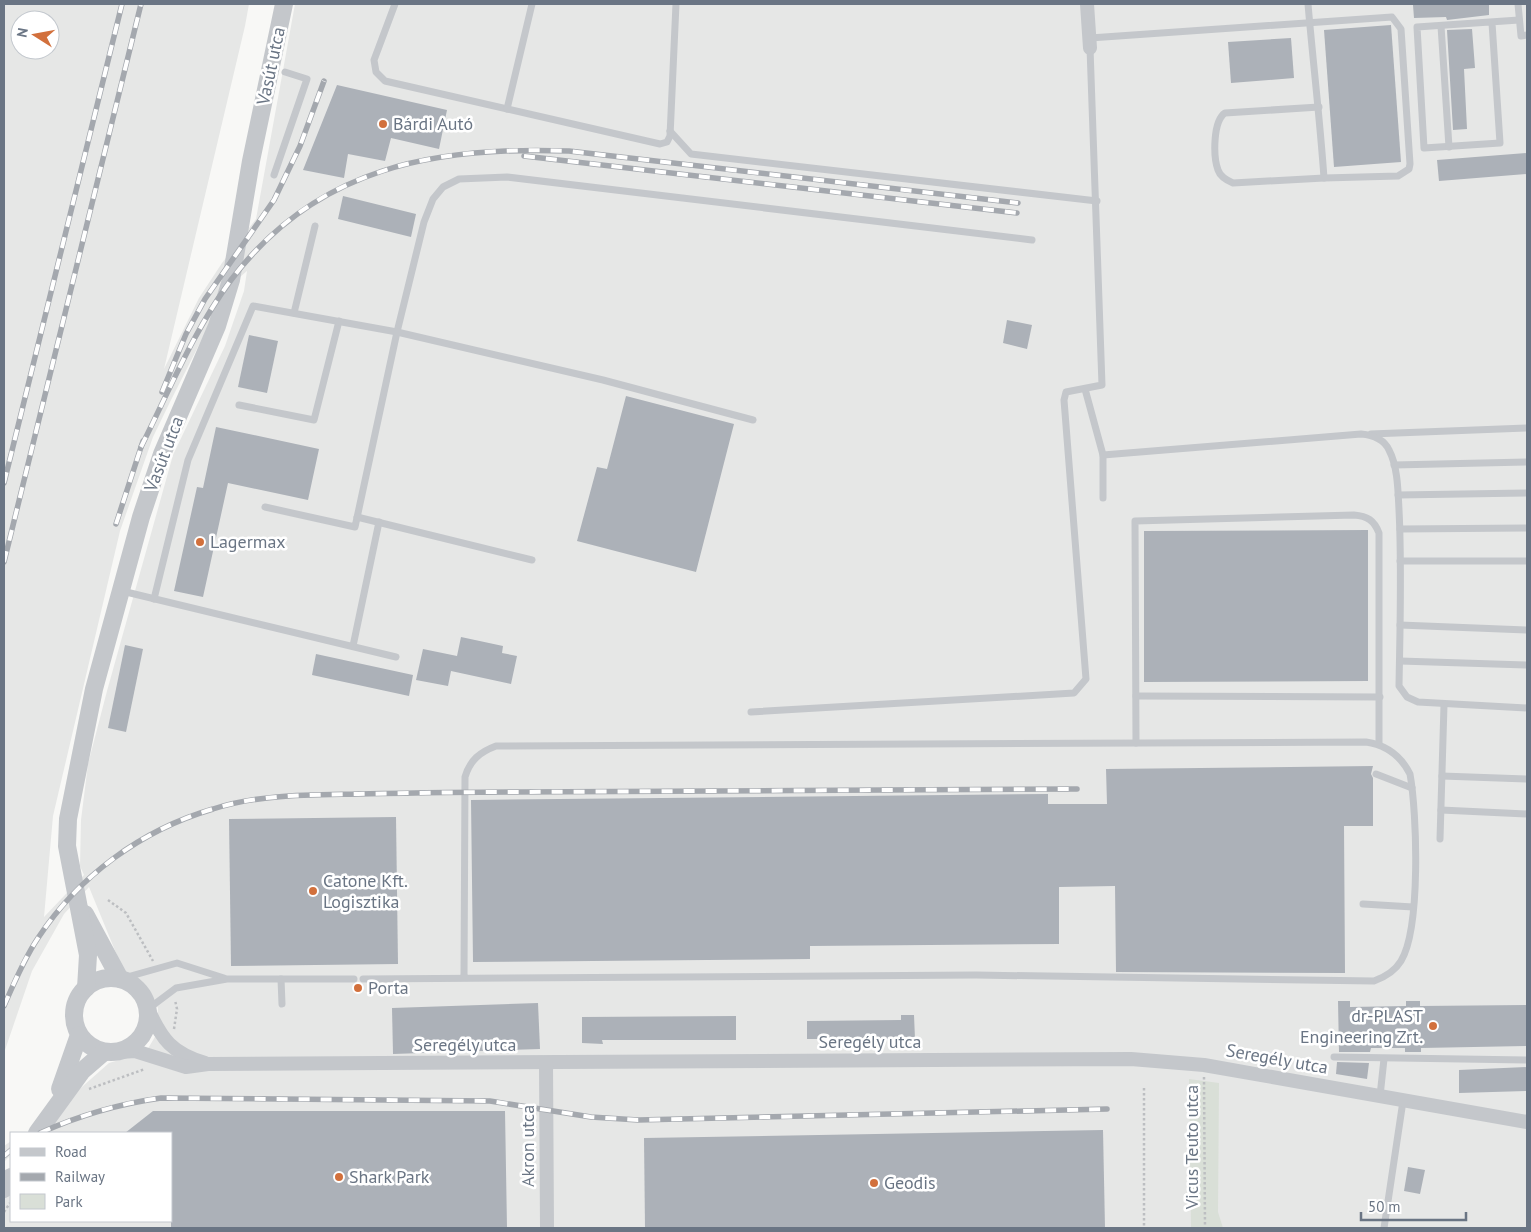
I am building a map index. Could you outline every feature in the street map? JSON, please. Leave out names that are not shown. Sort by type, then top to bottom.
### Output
[{"type":"street","name":"Vasút utca","points":[[41,1128],[66,1077],[79,1035],[74,1019],[74,1010],[80,994],[86,988],[88,955],[67,846],[68,819],[94,689],[120,590],[162,454],[218,326],[231,280],[251,161],[284,4]]},
{"type":"street","points":[[1088,4],[1090,43]]},
{"type":"street","name":"Vasút utca","points":[[41,1128],[82,1071],[112,1052],[133,1046],[143,1035],[148,1019],[148,1009],[141,993],[135,986],[120,979],[92,926],[80,908]]},
{"type":"street","points":[[86,988],[105,978],[120,979]]},
{"type":"street","name":"Seregély utca","points":[[148,1009],[167,1044],[191,1059],[208,1064]]},
{"type":"street","points":[[79,1035],[90,1046],[112,1052]]},
{"type":"street","name":"Seregély utca","points":[[112,1052],[135,1051],[186,1067],[208,1064],[1131,1059],[1204,1065],[1403,1102],[1527,1122]]},
{"type":"street","name":"Akron utca","points":[[546,1063],[547,1228]]},
{"type":"lane","points":[[395,4],[374,60],[374,66],[380,77],[385,81],[660,144],[667,142],[670,131],[676,4]]},
{"type":"lane","points":[[507,109],[532,4]]},
{"type":"lane","points":[[1308,4],[1319,107],[1324,178]]},
{"type":"lane","points":[[1518,4],[1521,36],[1527,36]]},
{"type":"lane","points":[[751,712],[1074,693],[1086,678],[1064,400],[1066,392],[1102,385],[1098,201],[1090,43],[1392,17],[1401,29],[1410,164],[1408,169],[1398,176],[1232,182],[1222,176],[1217,164],[1216,127],[1220,116],[1225,113],[1319,107]]},
{"type":"lane","points":[[1492,23],[1500,143],[1424,148],[1416,27],[1520,20]]},
{"type":"lane","points":[[1441,26],[1449,147]]},
{"type":"lane","points":[[274,175],[307,79],[285,72]]},
{"type":"lane","points":[[670,131],[691,154],[1098,201]]},
{"type":"lane","points":[[265,507],[355,527],[397,332],[424,222],[433,199],[443,187],[459,179],[507,177],[1032,240]]},
{"type":"lane","points":[[294,313],[315,226]]},
{"type":"lane","points":[[154,599],[188,460],[253,306],[397,332],[603,380],[753,420]]},
{"type":"lane","points":[[239,405],[314,420],[339,321]]},
{"type":"lane","points":[[1085,389],[1103,455],[1103,498]]},
{"type":"lane","points":[[1103,455],[1361,434],[1527,428]]},
{"type":"lane","points":[[1361,434],[1369,435],[1383,442],[1388,448],[1394,465],[1400,529],[1399,686],[1407,697],[1418,702],[1444,705],[1527,708]]},
{"type":"lane","points":[[1394,465],[1527,462]]},
{"type":"lane","points":[[1398,495],[1527,493]]},
{"type":"lane","points":[[1136,743],[1135,521],[1354,515],[1373,521],[1379,533],[1379,744]]},
{"type":"lane","points":[[357,517],[532,560]]},
{"type":"lane","points":[[352,646],[379,522]]},
{"type":"lane","points":[[1400,529],[1527,528]]},
{"type":"lane","points":[[1400,561],[1527,560]]},
{"type":"lane","points":[[120,590],[396,657]]},
{"type":"lane","points":[[1400,625],[1527,630]]},
{"type":"lane","points":[[1400,661],[1527,665]]},
{"type":"lane","points":[[1136,696],[1380,697]]},
{"type":"lane","points":[[1440,839],[1444,705]]},
{"type":"lane","points":[[363,979],[976,975],[1374,981],[1392,972],[1401,961],[1406,948],[1413,907],[1415,846],[1412,788],[1405,765],[1379,744],[1366,742],[496,746],[484,750],[474,758],[465,777],[464,978]]},
{"type":"lane","points":[[1376,774],[1412,788]]},
{"type":"lane","points":[[1442,776],[1527,779]]},
{"type":"lane","points":[[1441,810],[1527,814]]},
{"type":"lane","points":[[1363,904],[1413,907]]},
{"type":"lane","points":[[120,979],[157,967],[177,963],[227,979]]},
{"type":"lane","points":[[148,1009],[170,991],[182,985],[227,979],[354,979]]},
{"type":"lane","points":[[281,979],[282,1004]]},
{"type":"lane","points":[[1334,1057],[1527,1060]]},
{"type":"lane","points":[[1380,1097],[1384,1059]]},
{"type":"lane","points":[[1384,1228],[1403,1102]]},
{"type":"path","points":[[108,900],[126,913],[157,967]]},
{"type":"path","points":[[167,1044],[175,1027],[177,1009],[170,991]]},
{"type":"path","points":[[80,1092],[152,1066],[158,1057]]},
{"type":"path","name":"Vicus Teuto utca","points":[[1204,1065],[1205,1228]]},
{"type":"path","points":[[1144,1088],[1144,1228]]},
{"type":"shaded area","points":[[4,4],[249,4],[164,369],[199,298],[222,263],[256,219],[295,4],[1527,4],[1527,1228],[4,1228],[4,1199],[10,1189],[10,1222],[172,1222],[172,1132],[29,1132],[49,1123],[57,1109],[109,1063],[146,1052],[156,1035],[158,1008],[139,980],[123,970],[89,887],[64,914],[32,971],[4,1053]],"holes":[[[247,271],[244,291],[225,346],[173,455],[107,691],[88,764],[81,820],[80,866],[84,875],[44,917],[53,816],[120,531],[153,437],[170,402],[203,337],[240,277]]]},
{"type":"shaded area","points":[[10,1142],[10,1156],[4,1162],[4,1146]]},
{"type":"green space","points":[[1189,1079],[1219,1083],[1218,1212],[1223,1228],[1191,1228]]},
{"type":"building","points":[[1489,4],[1489,15],[1447,20],[1446,17],[1414,18],[1413,5]]},
{"type":"building","points":[[1391,25],[1401,162],[1334,167],[1324,30]]},
{"type":"building","points":[[1472,29],[1475,68],[1464,69],[1467,129],[1453,130],[1447,30]]},
{"type":"building","points":[[1291,38],[1294,78],[1231,83],[1228,42]]},
{"type":"building","name":"Bárdi Autó","points":[[337,85],[447,110],[439,149],[391,138],[385,161],[348,154],[344,178],[303,170]]},
{"type":"building","points":[[1527,153],[1527,174],[1439,181],[1437,160]]},
{"type":"building","points":[[343,196],[416,214],[411,237],[338,219]]},
{"type":"building","points":[[1007,320],[1032,325],[1027,349],[1003,343]]},
{"type":"building","points":[[249,335],[278,341],[267,393],[238,387]]},
{"type":"building","points":[[626,396],[734,424],[696,572],[577,541],[597,467],[607,469]]},
{"type":"building","points":[[216,427],[319,449],[308,500],[228,483],[203,597],[174,591],[197,487],[203,488]]},
{"type":"building","points":[[1368,530],[1368,681],[1144,682],[1144,531]]},
{"type":"building","points":[[461,637],[503,646],[502,653],[517,656],[511,684],[451,671],[448,686],[416,680],[423,649],[457,656]]},
{"type":"building","points":[[125,645],[143,649],[126,732],[108,728]]},
{"type":"building","points":[[316,654],[413,675],[409,696],[312,675]]},
{"type":"building","points":[[1373,766],[1371,774],[1373,778],[1373,826],[1344,826],[1345,973],[1116,972],[1115,886],[1059,887],[1059,944],[810,946],[810,959],[473,962],[471,800],[1048,794],[1048,804],[1107,804],[1106,769]]},
{"type":"building","name":"Catone Kft. Logisztika","points":[[396,817],[398,964],[231,966],[229,819]]},
{"type":"building","name":"dr-PLAST Engineering Zrt.","points":[[1338,1001],[1350,1001],[1350,1007],[1406,1006],[1406,1001],[1420,1001],[1420,1006],[1527,1005],[1527,1046],[1421,1048],[1421,1052],[1405,1052],[1405,1048],[1371,1048],[1370,1052],[1339,1052]]},
{"type":"building","points":[[538,1003],[540,1049],[393,1054],[392,1008]]},
{"type":"building","points":[[901,1015],[914,1015],[915,1039],[807,1039],[807,1021],[901,1020]]},
{"type":"building","points":[[736,1016],[736,1040],[602,1040],[603,1044],[582,1043],[582,1017]]},
{"type":"building","points":[[1337,1062],[1369,1063],[1367,1079],[1336,1074]]},
{"type":"building","points":[[1527,1067],[1527,1091],[1459,1093],[1459,1070]]},
{"type":"building","name":"Shark Park","points":[[153,1111],[505,1111],[507,1228],[171,1228],[172,1132],[126,1132]]},
{"type":"building","name":"Geodis","points":[[1103,1130],[1105,1228],[645,1228],[644,1138]]},
{"type":"building","points":[[1408,1167],[1425,1170],[1420,1194],[1404,1191]]},
{"type":"railway","points":[[4,483],[122,4]]},
{"type":"railway","points":[[4,562],[141,4]]},
{"type":"railway","points":[[162,392],[186,334],[205,299],[274,200],[300,146],[324,81]]},
{"type":"railway","points":[[141,447],[205,319],[231,280],[264,242],[301,211],[340,188],[382,171],[426,160],[472,153],[519,150],[569,151],[1018,203]]},
{"type":"railway","points":[[524,156],[1017,213]]},
{"type":"railway","points":[[116,524],[143,441]]},
{"type":"railway","points":[[4,1006],[15,980],[38,938],[54,916],[92,875],[114,858],[161,829],[213,809],[249,800],[303,795],[436,793],[1077,789]]},
{"type":"railway","points":[[42,1132],[99,1111],[161,1098],[490,1101],[591,1117],[638,1120],[1107,1109]]},
{"type":"railway","points":[[4,1156],[10,1151]]},
{"type":"place","name":"Bárdi Autó","points":[[383,124]]},
{"type":"place","name":"Lagermax","points":[[200,542]]},
{"type":"place","name":"Catone Kft. Logisztika","points":[[313,891]]},
{"type":"place","name":"Porta","points":[[358,988]]},
{"type":"place","name":"dr-PLAST Engineering Zrt.","points":[[1433,1026]]},
{"type":"place","name":"Shark Park","points":[[339,1177]]},
{"type":"place","name":"Geodis","points":[[874,1183]]}]
